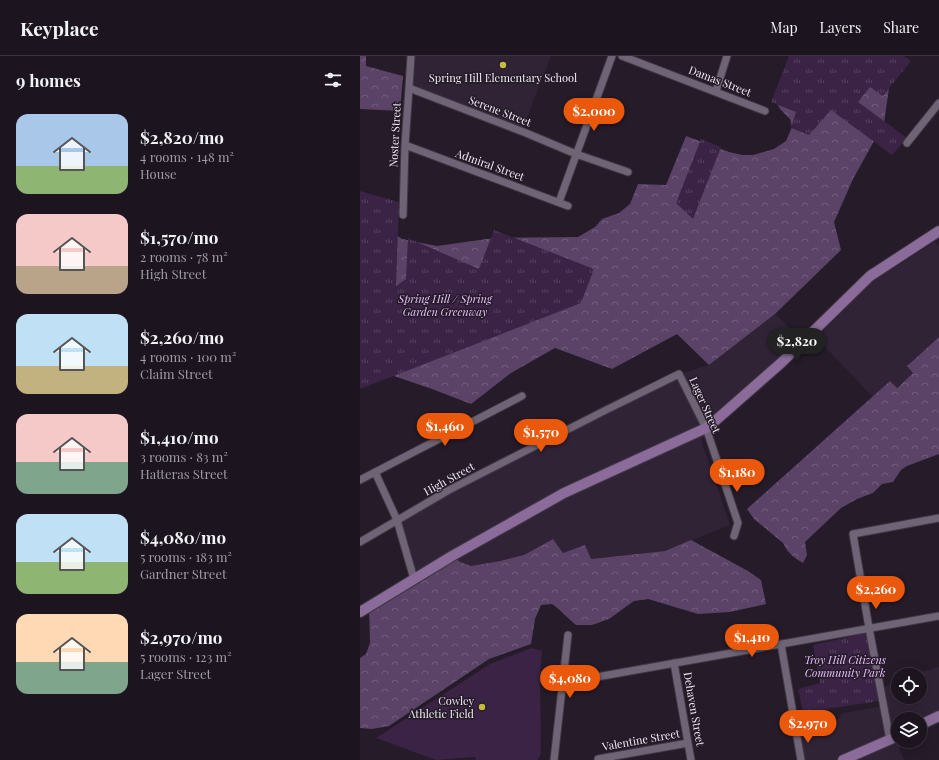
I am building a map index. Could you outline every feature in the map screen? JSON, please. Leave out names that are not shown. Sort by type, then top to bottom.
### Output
[{"type":"street","name":"Noster Street","points":[[403,215],[405,145],[411,56]]},
{"type":"street","points":[[559,202],[612,56]]},
{"type":"street","name":"Damas Street","points":[[622,56],[765,111]]},
{"type":"street","points":[[716,91],[727,56]]},
{"type":"street","name":"Serene Street","points":[[409,88],[576,154],[628,172]]},
{"type":"street","points":[[907,143],[939,103]]},
{"type":"street","name":"Admiral Street","points":[[405,145],[568,206]]},
{"type":"street","points":[[360,612],[452,556],[564,493],[706,428],[781,363],[870,276],[939,231]]},
{"type":"street","name":"Lager Street","points":[[679,374],[706,428],[738,523],[734,536]]},
{"type":"street","name":"High Street","points":[[360,542],[449,490],[679,374]]},
{"type":"street","points":[[360,480],[522,396]]},
{"type":"street","points":[[375,472],[397,520],[414,579]]},
{"type":"street","points":[[891,725],[869,628],[853,534],[939,518]]},
{"type":"street","points":[[562,683],[939,616]]},
{"type":"street","points":[[554,760],[568,635]]},
{"type":"street","points":[[780,644],[801,760]]},
{"type":"street","name":"Dehaven Street","points":[[674,663],[691,760]]},
{"type":"street","points":[[927,722],[939,716]]},
{"type":"street","points":[[843,760],[891,739]]},
{"type":"street","name":"Valentine Street","points":[[598,760],[688,743]]},
{"type":"shaded area","points":[[415,56],[551,56],[523,128],[413,85]]},
{"type":"shaded area","points":[[935,242],[939,246],[939,337],[907,366],[913,373],[896,388],[890,381],[873,397],[816,338],[874,280]]},
{"type":"shaded area","points":[[775,314],[799,338],[701,440],[730,525],[665,551],[591,559],[563,553],[553,539],[524,555],[471,566],[460,562],[414,579],[397,520],[679,374],[709,365]]},
{"type":"shaded area","points":[[939,667],[939,716],[927,722],[927,712],[891,712],[891,739],[843,760],[801,760],[796,731],[819,728],[837,720],[843,713],[884,706],[881,689],[891,684],[891,704],[927,704],[927,670]]},
{"type":"shaded area","points":[[891,745],[891,748],[899,748],[904,760],[857,760]]},
{"type":"green space","points":[[360,56],[366,56],[366,66],[403,76],[400,111],[360,109]]},
{"type":"green space","points":[[789,56],[904,56],[911,61],[883,96],[870,87],[858,102],[907,138],[892,155],[831,110],[809,135],[791,128],[796,112],[771,102]]},
{"type":"green space","points":[[891,74],[884,123],[853,179],[834,222],[841,250],[775,314],[709,365],[677,334],[612,369],[555,348],[511,373],[471,404],[379,371],[386,228],[402,239],[437,246],[494,238],[578,237],[595,227],[602,219],[619,213],[630,204],[638,184],[666,185],[686,136],[729,152],[742,155],[753,155],[774,149],[786,141],[792,127],[790,119],[780,109],[775,99]]},
{"type":"green space","points":[[701,139],[721,147],[693,219],[676,203]]},
{"type":"green space","name":"Spring Hill / Spring Garden Greenway","points":[[360,191],[399,202],[396,286],[406,279],[408,238],[479,269],[494,230],[594,269],[581,303],[360,389]]},
{"type":"green space","points":[[939,337],[939,454],[907,466],[901,470],[893,482],[882,484],[873,493],[857,499],[841,508],[805,542],[807,555],[803,563],[794,557],[783,543],[754,519],[747,509],[890,381],[897,388],[913,373],[907,366]]},
{"type":"green space","points":[[553,539],[563,553],[585,545],[591,559],[665,551],[691,540],[748,571],[761,580],[766,604],[730,612],[698,614],[648,599],[634,601],[609,619],[592,625],[576,625],[552,604],[541,605],[535,619],[531,644],[489,659],[389,726],[372,729],[360,728],[360,658],[366,654],[370,643],[369,607],[452,556],[460,562],[471,566],[524,555]]},
{"type":"green space","name":"Troy Hill Citizens Community Park","points":[[867,633],[879,701],[827,709],[804,715],[798,689],[820,683],[813,645]]},
{"type":"green space","name":"Cowley Athletic Field","points":[[531,648],[542,651],[540,675],[541,753],[537,760],[476,760],[475,757],[436,760],[376,738],[490,664]]},
{"type":"place","name":"Spring Hill Elementary School","points":[[503,65]]},
{"type":"place","name":"Cowley Athletic Field","points":[[482,707]]}]
